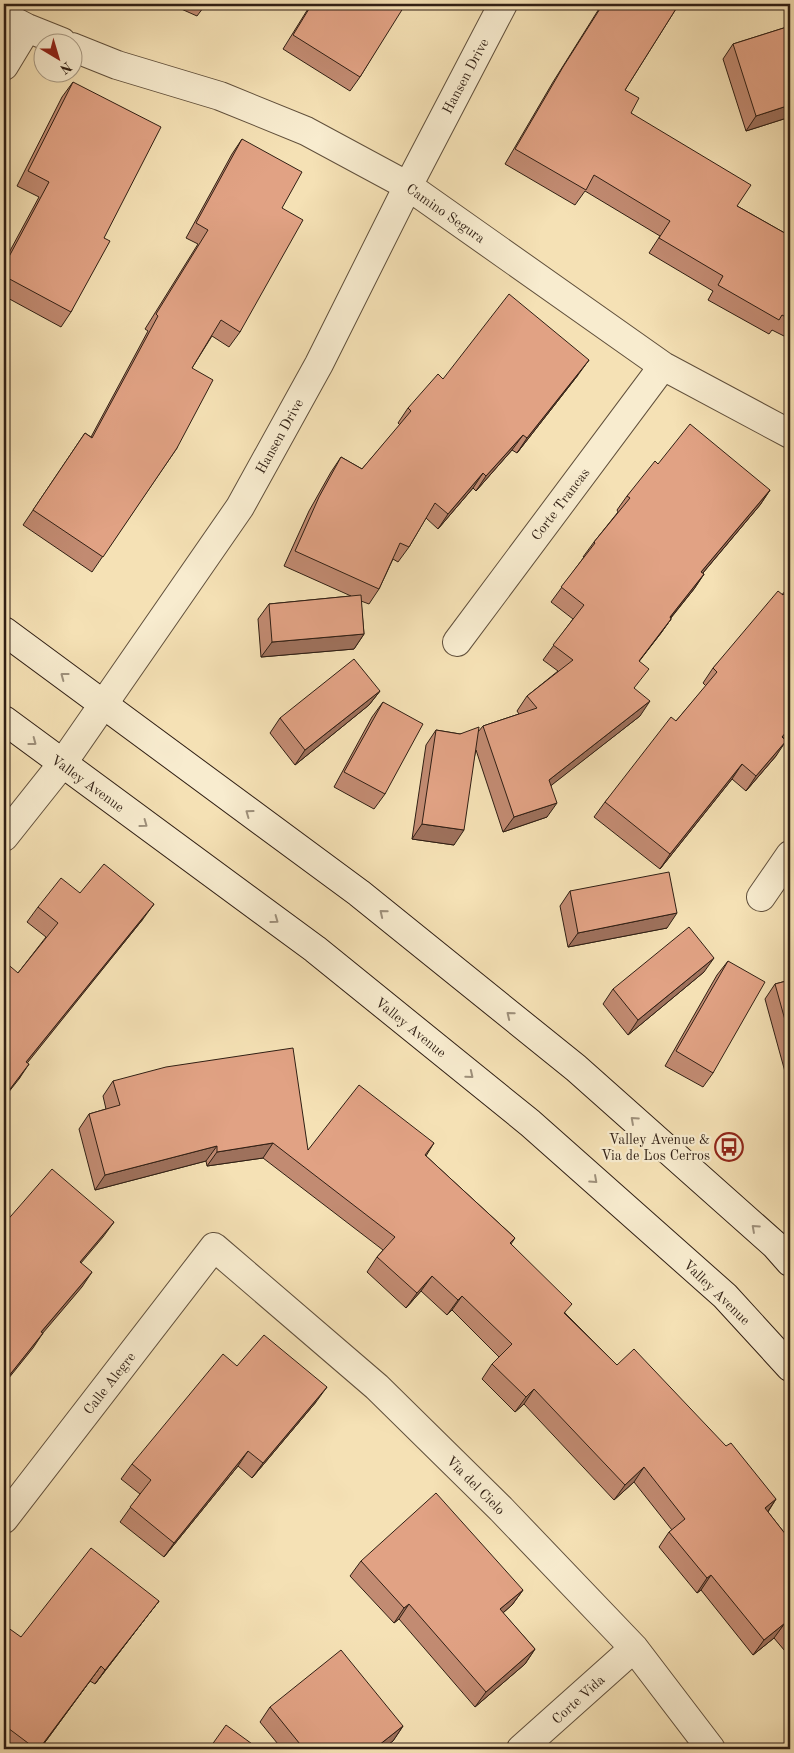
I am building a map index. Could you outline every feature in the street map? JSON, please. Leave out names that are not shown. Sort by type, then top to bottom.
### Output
[{"type":"street","name":"Hansen Drive","points":[[4,837],[62,764],[240,507],[319,364],[408,186],[503,4]]},
{"type":"street","points":[[4,66],[15,22],[38,32]]},
{"type":"street","name":"Camino Segura","points":[[82,51],[117,65],[220,96],[306,131],[408,186],[663,366],[790,434]]},
{"type":"street","name":"Corte Trancas","points":[[457,642],[663,366]]},
{"type":"street","points":[[4,631],[359,893],[576,1068],[775,1245],[790,1262]]},
{"type":"street","name":"Valley Avenue","points":[[4,720],[315,950],[530,1123],[725,1296],[790,1367]]},
{"type":"street","points":[[761,897],[790,855]]},
{"type":"street","name":"Calle Alegre","points":[[4,1519],[214,1247]]},
{"type":"street","name":"Via del Cielo","points":[[214,1247],[377,1387],[501,1508],[634,1648],[711,1749]]},
{"type":"street","name":"Corte Vida","points":[[521,1749],[634,1648]]},
{"type":"building","points":[[312,4],[405,5],[360,77],[293,35]]},
{"type":"building","points":[[603,4],[679,4],[625,90],[639,98],[631,113],[751,185],[737,206],[790,236],[790,319],[782,315],[779,320],[718,285],[723,276],[659,238],[670,221],[594,175],[586,190],[515,149],[563,67]]},
{"type":"building","points":[[790,26],[790,105],[756,116],[733,44]]},
{"type":"building","points":[[73,82],[161,127],[104,238],[110,241],[71,312],[4,276],[4,266],[49,182],[28,171]]},
{"type":"building","points":[[242,139],[302,172],[282,208],[303,220],[240,332],[221,320],[192,368],[213,380],[177,448],[103,557],[33,510],[85,433],[92,438],[158,316],[156,314],[208,230],[196,223]]},
{"type":"building","points":[[509,294],[589,360],[527,438],[523,435],[486,476],[483,473],[448,514],[435,503],[409,547],[400,543],[379,589],[295,551],[319,497],[341,457],[362,469],[411,411],[408,408],[438,374],[443,379]]},
{"type":"building","points":[[690,424],[770,490],[701,572],[704,574],[670,617],[671,619],[639,661],[649,669],[634,688],[650,701],[549,780],[557,803],[514,817],[483,726],[537,708],[527,696],[573,660],[553,645],[584,605],[561,587],[630,498],[627,496],[655,461],[658,464]]},
{"type":"building","points":[[790,586],[790,727],[782,737],[786,741],[756,776],[742,764],[670,854],[605,802],[671,717],[676,721],[717,672],[713,668],[778,591],[783,595]]},
{"type":"building","points":[[361,595],[364,634],[272,642],[269,604]]},
{"type":"building","points":[[354,659],[380,691],[305,750],[280,718]]},
{"type":"building","points":[[383,702],[423,724],[385,794],[344,772]]},
{"type":"building","points":[[479,727],[464,830],[422,824],[436,730],[460,734]]},
{"type":"building","points":[[104,864],[154,904],[26,1062],[29,1064],[4,1097],[4,961],[18,973],[58,923],[38,907],[61,878],[80,893]]},
{"type":"building","points":[[669,872],[677,913],[578,933],[570,891]]},
{"type":"building","points":[[689,927],[714,958],[638,1020],[613,989]]},
{"type":"building","points":[[728,961],[765,982],[713,1073],[676,1051]]},
{"type":"building","points":[[790,980],[790,1038],[775,984]]},
{"type":"building","points":[[293,1048],[308,1150],[359,1085],[434,1143],[425,1155],[515,1238],[510,1243],[572,1304],[564,1313],[617,1365],[634,1349],[726,1446],[731,1443],[776,1499],[765,1508],[790,1540],[790,1630],[785,1623],[764,1640],[711,1575],[707,1578],[669,1532],[685,1519],[644,1467],[625,1485],[534,1389],[526,1397],[492,1364],[512,1344],[462,1296],[458,1300],[432,1276],[417,1293],[377,1257],[395,1237],[273,1143],[217,1152],[217,1146],[105,1175],[89,1114],[120,1105],[113,1081],[166,1067]]},
{"type":"building","points":[[52,1169],[114,1222],[80,1262],[92,1272],[41,1332],[43,1333],[4,1382],[4,1224]]},
{"type":"building","points":[[264,1335],[327,1387],[263,1463],[248,1451],[174,1543],[130,1507],[151,1480],[132,1464],[223,1354],[237,1366]]},
{"type":"building","points":[[436,1493],[523,1590],[500,1609],[535,1649],[486,1692],[409,1604],[404,1608],[361,1561]]},
{"type":"building","points":[[91,1548],[159,1601],[105,1670],[101,1666],[39,1749],[36,1749],[4,1725],[4,1632],[7,1627],[21,1637]]},
{"type":"building","points":[[341,1650],[403,1726],[374,1749],[304,1749],[270,1707]]},
{"type":"building","points":[[226,1725],[259,1749],[209,1749]]},
{"type":"place","name":"Valley Avenue & Via de Los Cerros","points":[[729,1147]]}]
